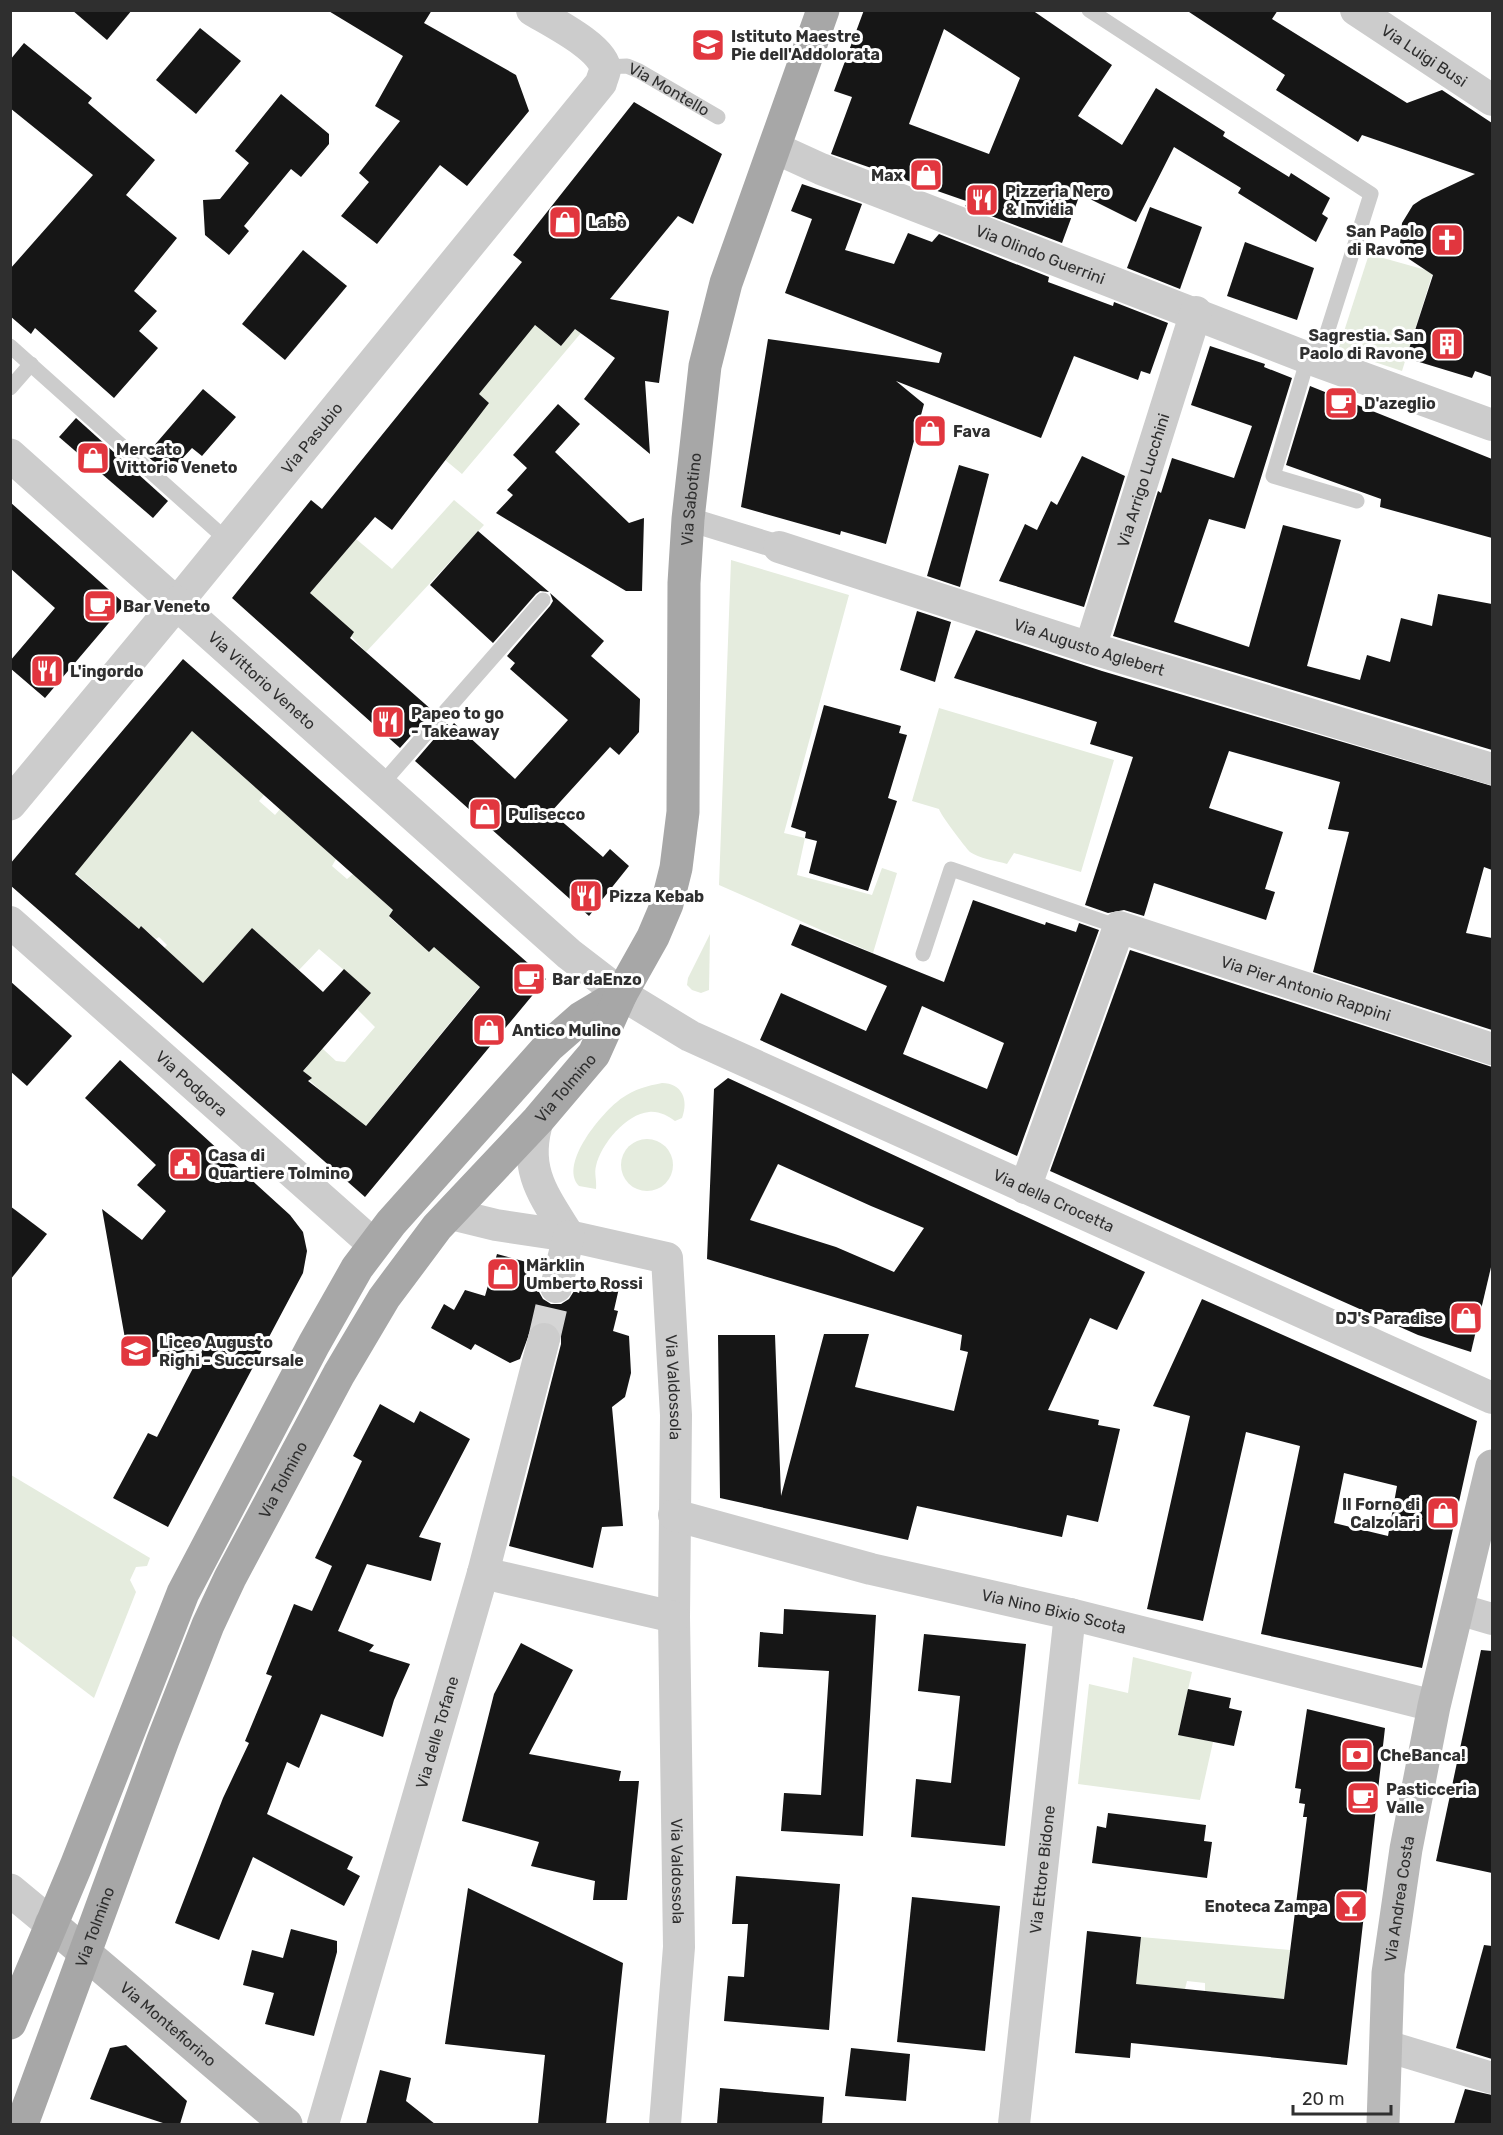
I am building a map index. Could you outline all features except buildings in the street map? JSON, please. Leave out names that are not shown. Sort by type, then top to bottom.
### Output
[{"type":"main road","name":"Via Sabotino","points":[[621,994],[642,960],[660,922],[672,885],[680,839],[684,756],[684,583],[688,519],[710,339],[726,283],[823,10]]},
{"type":"main road","name":"Via Tolmino","points":[[22,2124],[183,1690],[230,1578],[368,1322],[420,1248],[538,1120],[594,1054],[621,994]]},
{"type":"main road","points":[[10,2023],[76,1866],[183,1593],[319,1335],[373,1244],[549,1046],[581,1018],[621,994]]},
{"type":"main road","name":"Via Andrea Costa","points":[[1383,2124],[1388,1973],[1406,1849],[1434,1706],[1492,1466]]},
{"type":"main road","name":"Via Montefiorino","points":[[51,1924],[286,2124]]},
{"type":"street","name":"Via Montello","points":[[532,10],[584,42],[601,58],[605,68]]},
{"type":"street","name":"Via Luigi Busi","points":[[1356,10],[1492,100]]},
{"type":"street","name":"Via Pasubio","points":[[10,804],[588,100],[602,82],[605,68]]},
{"type":"street","name":"Via Olindo Guerrini","points":[[775,148],[1313,360],[1492,425]]},
{"type":"street","name":"Via Arrigo Lucchini","points":[[1090,648],[1196,312]]},
{"type":"street","name":"Via Vittorio Veneto","points":[[10,455],[569,954],[621,994]]},
{"type":"street","name":"Via Augusto Aglebert","points":[[688,519],[1090,648],[1492,769]]},
{"type":"street","name":"Via Podgora","points":[[10,922],[373,1244]]},
{"type":"street","name":"Via Pier Antonio Rappini","points":[[1119,927],[1492,1049]]},
{"type":"street","points":[[1025,1188],[1119,927]]},
{"type":"street","name":"Via della Crocetta","points":[[621,994],[690,1036],[1492,1398]]},
{"type":"street","points":[[538,1120],[532,1144],[532,1169],[569,1236],[556,1287]]},
{"type":"street","name":"Via Valdossola","points":[[451,1214],[496,1226],[569,1236],[667,1257],[676,1415],[674,1617],[680,1947],[665,2124]]},
{"type":"street","name":"Via delle Tofane","points":[[323,2124],[483,1573],[544,1339]]},
{"type":"street","name":"Via Nino Bixio Scota","points":[[674,1515],[872,1569],[1070,1614],[1434,1706]]},
{"type":"street","points":[[483,1573],[674,1617]]},
{"type":"street","points":[[1458,1609],[1492,1619]]},
{"type":"street","name":"Via Ettore Bidone","points":[[1014,2124],[1070,1614]]},
{"type":"street","points":[[10,1890],[51,1924]]},
{"type":"street","points":[[1386,2046],[1492,2078]]},
{"type":"lane","points":[[1089,10],[1371,194],[1273,476],[1357,501]]},
{"type":"lane","name":"Via Montello","points":[[605,68],[627,66],[639,71],[718,117]]},
{"type":"lane","points":[[10,346],[227,540]]},
{"type":"lane","points":[[10,388],[31,364]]},
{"type":"lane","points":[[380,786],[543,600]]},
{"type":"lane","name":"Via Pier Antonio Rappini","points":[[922,954],[951,869],[1119,927]]},
{"type":"shaded area","points":[[1369,254],[1433,272],[1402,371],[1338,350]]},
{"type":"shaded area","points":[[535,325],[561,346],[575,329],[581,333],[462,474],[444,459],[489,403],[462,381]]},
{"type":"shaded area","points":[[454,500],[484,525],[366,652],[310,593],[356,539],[392,569]]},
{"type":"shaded area","points":[[731,560],[849,595],[784,833],[805,838],[797,875],[872,895],[882,868],[897,873],[873,953],[719,885]]},
{"type":"shaded area","points":[[939,708],[1114,760],[1081,872],[1014,853],[1007,864],[978,856],[967,849],[939,809],[912,801]]},
{"type":"shaded area","points":[[192,731],[264,795],[259,801],[275,815],[280,809],[336,859],[332,866],[347,879],[353,874],[393,910],[389,917],[429,952],[434,947],[493,970],[360,1133],[303,1071],[307,1067],[294,1056],[286,1015],[336,1061],[345,1062],[375,1027],[357,1009],[371,993],[319,949],[299,970],[252,928],[203,983],[164,948],[167,945],[159,937],[156,939],[141,926],[139,929],[75,873]]},
{"type":"shaded area","points":[[710,934],[709,990],[701,993],[692,990],[687,985],[688,978]]},
{"type":"shaded area","points":[[662,1083],[675,1086],[682,1094],[685,1105],[682,1118],[675,1121],[663,1114],[649,1112],[632,1118],[623,1124],[603,1149],[595,1169],[596,1189],[579,1186],[574,1176],[574,1165],[578,1152],[604,1114],[627,1095],[641,1088]]},
{"type":"shaded area","points":[[642,1139],[652,1139],[666,1146],[673,1165],[666,1184],[652,1191],[642,1191],[632,1187],[625,1180],[621,1170],[621,1160],[625,1150],[632,1143]]},
{"type":"shaded area","points":[[11,1475],[150,1558],[147,1566],[136,1567],[130,1580],[136,1592],[94,1698],[11,1635]]},
{"type":"shaded area","points":[[1133,1657],[1192,1672],[1178,1734],[1213,1742],[1200,1800],[1078,1784],[1089,1684],[1128,1693]]},
{"type":"shaded area","points":[[1141,1937],[1290,1950],[1284,1999],[1205,1991],[1205,1983],[1187,1981],[1185,1989],[1136,1984]]},
{"type":"tunnel","points":[[544,1339],[556,1287]]},
{"type":"place","name":"Istituto Maestre Pie dell'Addolorata","points":[[708,45]]},
{"type":"place","name":"Max","points":[[926,175]]},
{"type":"place","name":"Pizzeria Nero & Invidia","points":[[982,200]]},
{"type":"place","name":"Labò","points":[[565,222]]},
{"type":"place","name":"San Paolo di Ravone","points":[[1447,240]]},
{"type":"place","name":"Sagrestia. San Paolo di Ravone","points":[[1447,344]]},
{"type":"place","name":"D'azeglio","points":[[1341,403]]},
{"type":"place","name":"Fava","points":[[930,431]]},
{"type":"place","name":"Mercato Vittorio Veneto","points":[[93,458]]},
{"type":"place","name":"Bar Veneto","points":[[100,606]]},
{"type":"place","name":"L'ingordo","points":[[47,671]]},
{"type":"place","name":"Papeo to go - Takeaway","points":[[388,722]]},
{"type":"place","name":"Pulisecco","points":[[485,814]]},
{"type":"place","name":"Pizza Kebab","points":[[586,896]]},
{"type":"place","name":"Bar daEnzo","points":[[529,979]]},
{"type":"place","name":"Antico Mulino","points":[[489,1030]]},
{"type":"place","name":"Casa di Quartiere Tolmino","points":[[185,1164]]},
{"type":"place","name":"Märklin Umberto Rossi","points":[[503,1274]]},
{"type":"place","name":"DJ's Paradise","points":[[1466,1318]]},
{"type":"place","name":"Liceo Augusto Righi - Succursale","points":[[136,1351]]},
{"type":"place","name":"Il Forno di Calzolari","points":[[1443,1513]]},
{"type":"place","name":"CheBanca!","points":[[1357,1755]]},
{"type":"place","name":"Pasticceria Valle","points":[[1363,1798]]},
{"type":"place","name":"Enoteca Zampa","points":[[1351,1906]]}]
